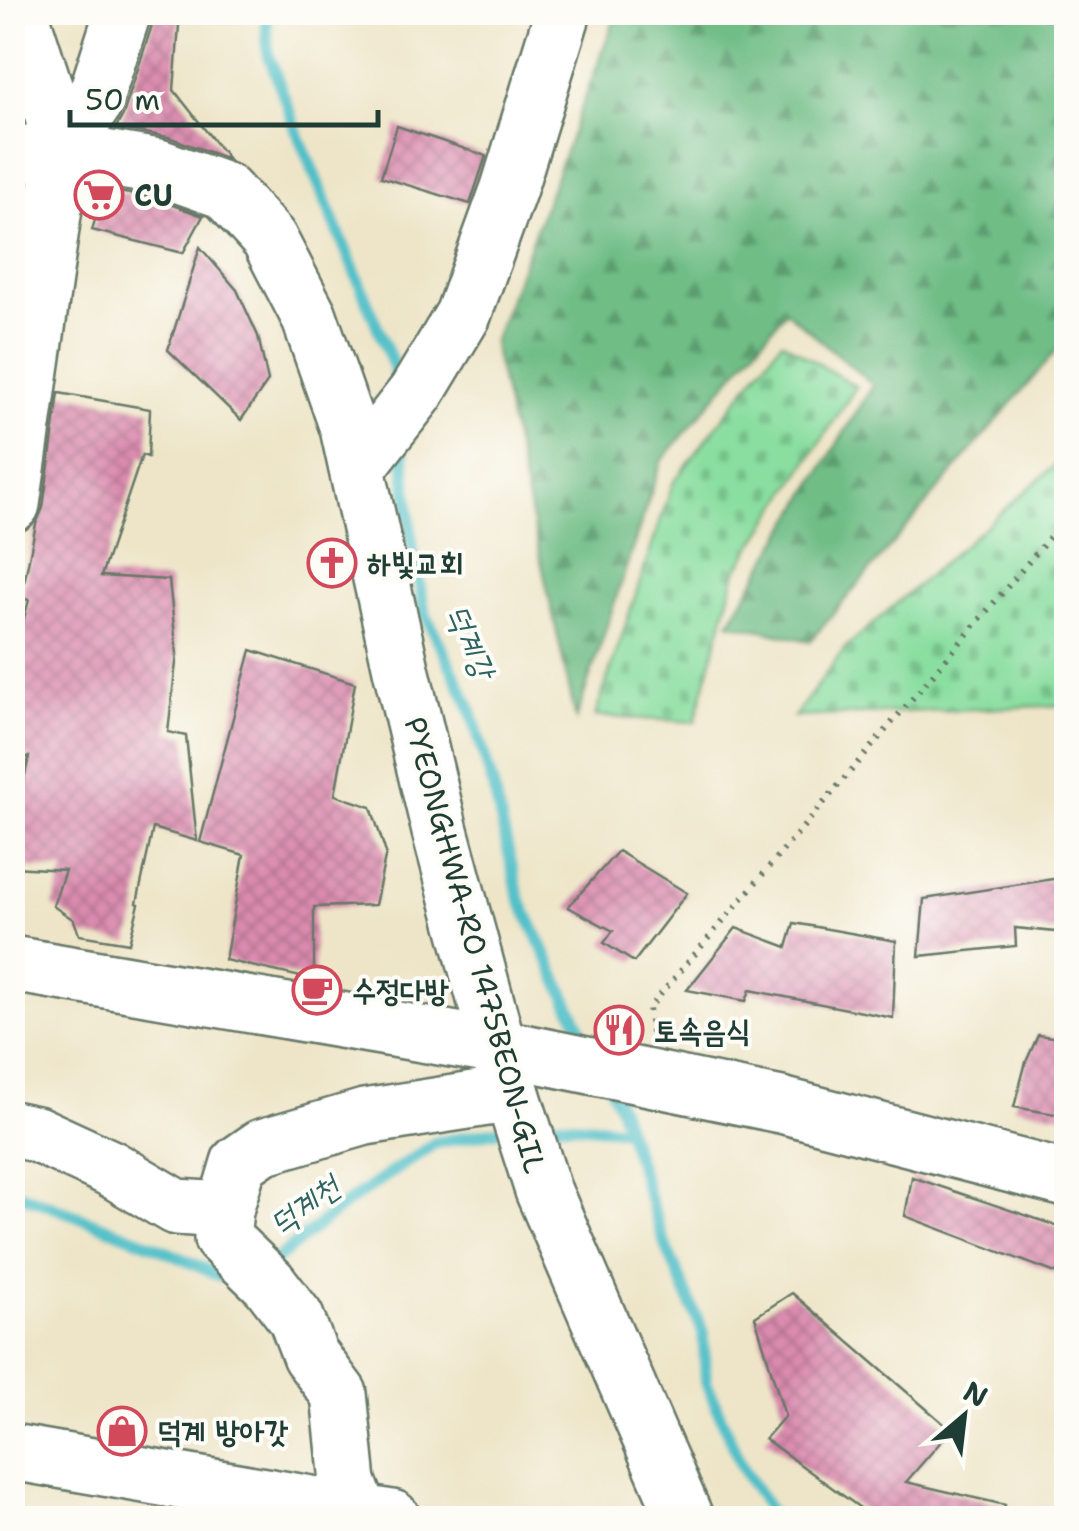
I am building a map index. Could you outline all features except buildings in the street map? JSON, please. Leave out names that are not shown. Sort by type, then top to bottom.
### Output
[{"type":"street","points":[[12,504],[37,153],[50,101],[20,12]]},
{"type":"street","points":[[37,153],[93,105],[123,12]]},
{"type":"street","points":[[371,449],[416,393],[463,315],[520,152],[563,12]]},
{"type":"street","name":"PYEONGHWA-RO 1475BEON-GIL","points":[[37,153],[158,166],[226,191],[269,239],[309,316],[348,428],[371,449],[401,669],[435,813],[508,1080],[543,1190],[685,1518]]},
{"type":"street","points":[[12,964],[508,1080]]},
{"type":"street","points":[[242,1247],[239,1163],[262,1147],[574,1063],[782,1105],[1066,1179]]},
{"type":"street","points":[[12,1129],[36,1134],[110,1168],[242,1247],[296,1318],[310,1355],[338,1394],[348,1482],[372,1516]]},
{"type":"street","points":[[12,1452],[372,1516]]},
{"type":"path","points":[[653,1079],[648,1008],[1066,518]]},
{"type":"green space","points":[[617,13],[1066,13],[1066,339],[810,641],[729,623],[873,385],[786,311],[661,462],[576,719],[493,343]]},
{"type":"green space","points":[[782,341],[856,387],[736,571],[695,722],[595,716],[673,483]]},
{"type":"green space","points":[[1066,456],[1066,705],[794,717],[845,648]]},
{"type":"waterway","name":"덕계강","points":[[266,12],[268,53],[394,367],[396,390]]},
{"type":"waterway","name":"덕계강","points":[[402,440],[413,551],[425,613],[470,707],[519,897],[591,1051]]},
{"type":"waterway","name":"덕계천","points":[[610,1086],[663,1239],[703,1332],[706,1382],[742,1467],[774,1518]]},
{"type":"waterway","name":"덕계천","points":[[535,1123],[628,1130]]},
{"type":"waterway","name":"덕계천","points":[[267,1264],[342,1206],[435,1143],[511,1128]]},
{"type":"waterway","name":"덕계천","points":[[12,1191],[220,1276],[238,1271]]},
{"type":"place","name":"CU","points":[[99,195]]},
{"type":"place","name":"하빛교회","points":[[332,563]]},
{"type":"place","name":"수정다방","points":[[317,990]]},
{"type":"place","name":"토속음식","points":[[619,1030]]},
{"type":"place","name":"덕계 방아갓","points":[[122,1431]]}]
